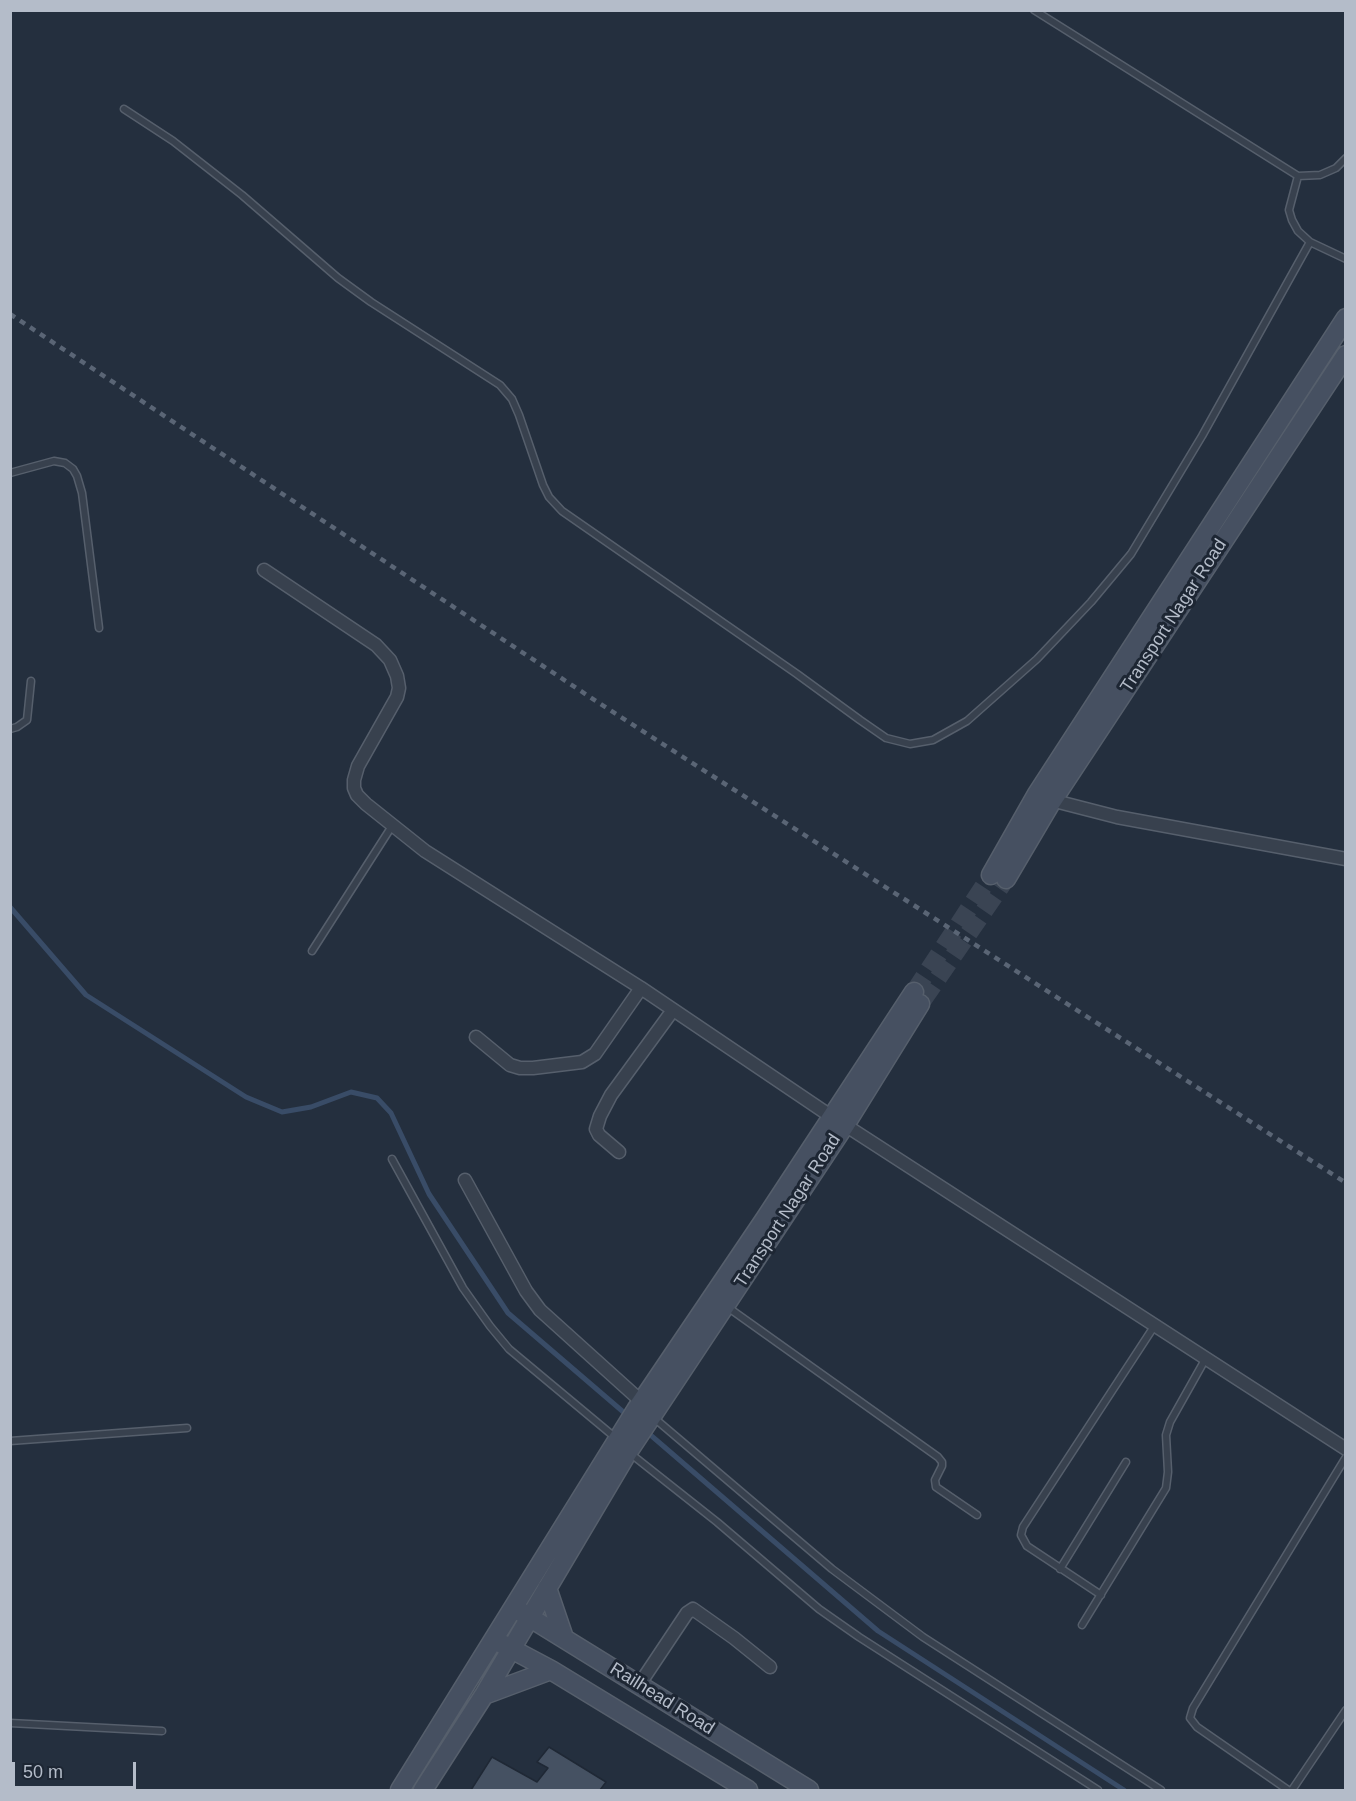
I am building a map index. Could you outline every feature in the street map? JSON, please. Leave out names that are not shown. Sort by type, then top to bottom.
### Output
[{"type":"main road","name":"Transport Nagar Road","points":[[998,877],[1045,798],[1346,318]]},
{"type":"main road","name":"Transport Nagar Road","points":[[1045,798],[1346,356]]},
{"type":"main road","name":"Transport Nagar Road","points":[[645,1412],[726,1305],[838,1121],[918,996]]},
{"type":"main road","points":[[423,1791],[511,1649],[522,1612],[625,1443],[838,1121]]},
{"type":"main road","points":[[400,1791],[494,1640],[547,1588],[625,1443]]},
{"type":"main road","points":[[547,1588],[564,1638]]},
{"type":"main road","name":"Railhead Road","points":[[522,1612],[809,1791]]},
{"type":"main road","name":"Railhead Road","points":[[494,1640],[551,1670],[748,1791]]},
{"type":"main road","points":[[484,1695],[551,1670]]},
{"type":"street","points":[[264,570],[376,645],[390,660],[399,688],[398,697],[358,766],[354,788],[357,795],[392,826],[425,851],[641,988],[838,1121],[1346,1449]]},
{"type":"street","points":[[1045,798],[1117,817],[1346,858]]},
{"type":"street","points":[[476,1037],[510,1065],[520,1068],[582,1062],[595,1053],[641,988]]},
{"type":"street","points":[[619,1152],[598,1135],[596,1129],[600,1116],[610,1095],[673,1010]]},
{"type":"street","points":[[465,1180],[526,1291],[540,1310],[645,1412]]},
{"type":"street","points":[[639,1685],[687,1613],[693,1610],[734,1638],[770,1667]]},
{"type":"lane","points":[[1034,10],[1298,176],[1320,176],[1336,168],[1346,158]]},
{"type":"lane","points":[[124,109],[172,141],[242,195],[338,278],[500,385],[512,399],[519,415],[546,491],[562,511],[868,726],[886,738],[910,744],[933,740],[967,721],[1037,658],[1091,602],[1131,554],[1202,436],[1310,242]]},
{"type":"lane","points":[[1298,176],[1290,210],[1295,226],[1310,242],[1346,259]]},
{"type":"lane","points":[[10,473],[54,461],[65,463],[73,469],[82,492],[99,628]]},
{"type":"lane","points":[[10,729],[27,720],[31,681]]},
{"type":"lane","points":[[312,951],[392,826]]},
{"type":"lane","points":[[392,1159],[463,1287],[509,1349],[625,1443],[819,1609],[1098,1791]]},
{"type":"lane","points":[[726,1305],[938,1457],[942,1466],[935,1480],[936,1487],[977,1515]]},
{"type":"lane","points":[[1101,1595],[1027,1546],[1022,1535],[1023,1527],[1155,1324]]},
{"type":"lane","points":[[1082,1625],[1166,1488],[1168,1472],[1166,1435],[1170,1422],[1206,1357]]},
{"type":"lane","points":[[645,1412],[832,1569],[923,1637],[1161,1791]]},
{"type":"lane","points":[[10,1441],[186,1428]]},
{"type":"lane","points":[[1288,1791],[1197,1727],[1190,1718],[1346,1457]]},
{"type":"lane","points":[[1060,1569],[1125,1462]]},
{"type":"lane","points":[[1292,1791],[1346,1710]]},
{"type":"lane","points":[[10,1723],[162,1731]]},
{"type":"building","points":[[549,1747],[606,1782],[600,1790],[471,1790],[492,1757],[537,1782],[548,1768],[537,1762]]},
{"type":"waterway","points":[[10,907],[86,995],[246,1097],[282,1112],[311,1107],[351,1092],[377,1098],[391,1113],[429,1194],[508,1313],[628,1416]]},
{"type":"waterway","points":[[647,1432],[878,1631],[1124,1790]]},
{"type":"tunnel","points":[[914,992],[991,875]]},
{"type":"tunnel","points":[[923,1000],[1006,879]]},
{"type":"railway","points":[[10,314],[599,703],[1346,1183]]}]
